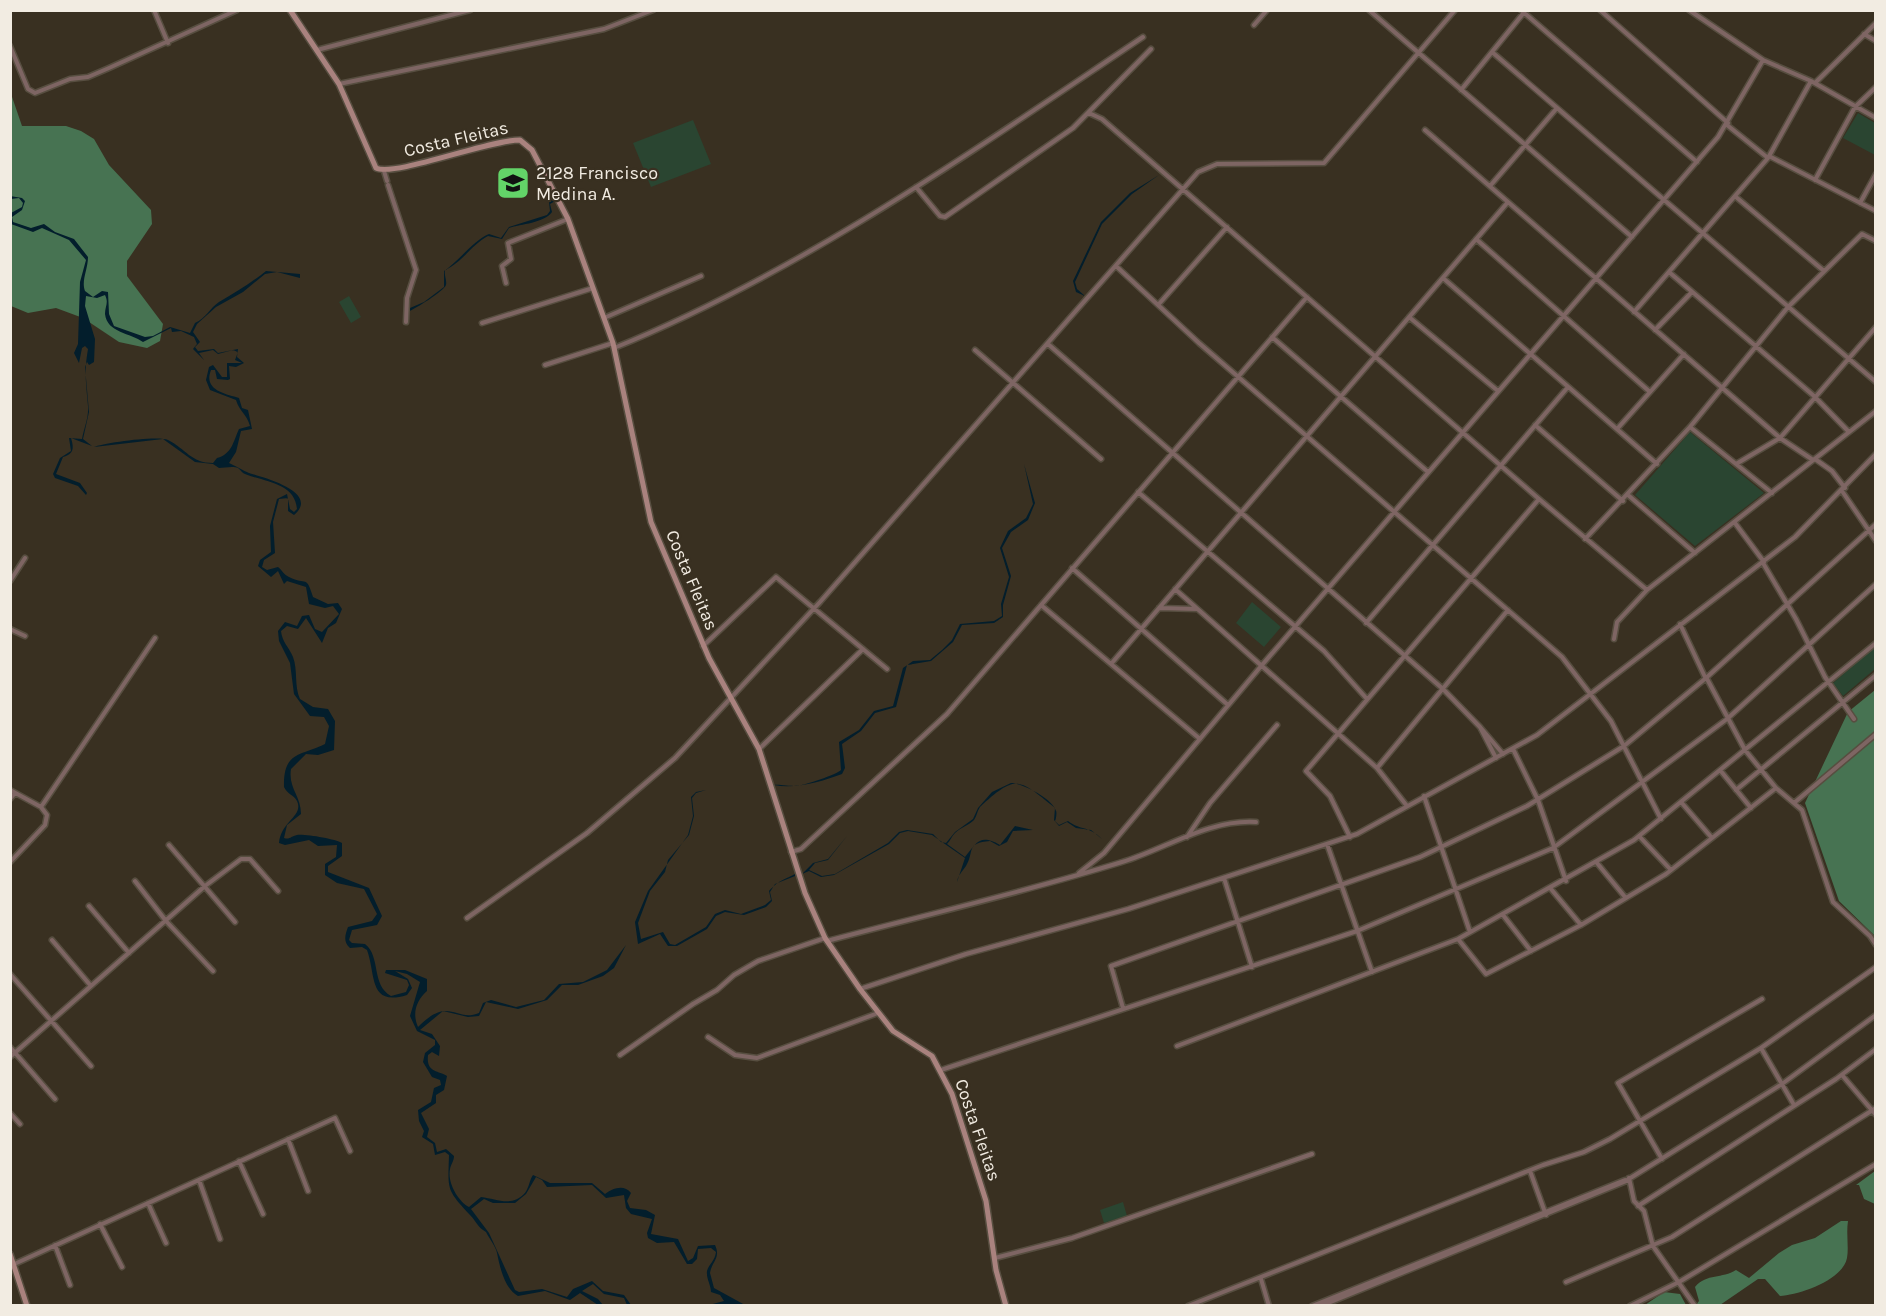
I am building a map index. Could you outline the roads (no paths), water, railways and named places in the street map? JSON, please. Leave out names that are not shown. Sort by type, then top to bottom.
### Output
[{"type":"main road","name":"Costa Fleitas","points":[[290,10],[339,84],[352,110],[372,164],[384,171],[465,150],[520,140],[532,150],[568,219],[613,346],[648,511],[703,646],[759,749],[791,852],[826,940],[878,1013],[902,1038],[927,1050],[941,1070],[952,1094],[986,1201],[995,1258],[1006,1305]]},
{"type":"main road","points":[[10,1254],[27,1305]]},
{"type":"street","points":[[154,10],[168,43]]},
{"type":"street","points":[[10,46],[28,89],[35,93],[70,79],[88,77],[237,10]]},
{"type":"street","points":[[317,50],[470,10]]},
{"type":"street","points":[[339,84],[604,29],[653,10]]},
{"type":"street","points":[[1254,25],[1267,10]]},
{"type":"street","points":[[1369,10],[1632,237]]},
{"type":"street","points":[[467,918],[615,810],[675,758],[814,609],[1198,172],[1217,164],[1324,163],[1453,12],[1447,10]]},
{"type":"street","points":[[1600,10],[1727,124],[1769,157],[1875,211]]},
{"type":"street","points":[[1689,10],[1763,60],[1813,82],[1875,118]]},
{"type":"street","points":[[1461,90],[1524,11],[1696,162]]},
{"type":"street","points":[[1634,312],[1769,157],[1813,82],[1875,23]]},
{"type":"street","points":[[1864,34],[1875,40]]},
{"type":"street","points":[[545,366],[613,346],[668,326],[730,295],[916,187],[1143,37]]},
{"type":"street","points":[[916,187],[940,216],[945,218],[1071,130],[1150,49]]},
{"type":"street","points":[[1492,52],[1875,382]]},
{"type":"street","points":[[1079,873],[1104,853],[1262,665],[1696,162],[1727,124],[1763,60]]},
{"type":"street","points":[[1815,180],[1855,107],[1875,87]]},
{"type":"street","points":[[1490,186],[1557,108]]},
{"type":"street","points":[[1089,114],[1102,119],[1539,500],[1647,590]]},
{"type":"street","points":[[1425,130],[1780,438],[1833,471],[1875,541]]},
{"type":"street","points":[[384,171],[416,270],[406,311],[406,322]]},
{"type":"street","points":[[1860,203],[1875,174]]},
{"type":"street","points":[[1736,197],[1824,271]]},
{"type":"street","points":[[1111,664],[1508,202]]},
{"type":"street","points":[[506,283],[502,266],[511,259],[507,243],[568,219]]},
{"type":"street","points":[[1158,305],[1227,227]]},
{"type":"street","points":[[1585,539],[1690,427],[1757,348],[1788,307],[1862,234],[1875,241]]},
{"type":"street","points":[[1476,239],[1650,392]]},
{"type":"street","points":[[1116,266],[1238,376],[1562,657],[1592,694],[1624,746],[1661,819]]},
{"type":"street","points":[[1669,272],[1814,396],[1849,432]]},
{"type":"street","points":[[604,318],[701,276]]},
{"type":"street","points":[[1443,278],[1657,464]]},
{"type":"street","points":[[482,323],[593,288]]},
{"type":"street","points":[[1655,330],[1692,292]]},
{"type":"street","points":[[791,852],[801,849],[946,714],[1307,297]]},
{"type":"street","points":[[1409,317],[1498,391]]},
{"type":"street","points":[[1736,464],[1780,438],[1875,327]]},
{"type":"street","points":[[1272,337],[1428,472]]},
{"type":"street","points":[[1048,344],[1443,689],[1503,754]]},
{"type":"street","points":[[975,350],[1101,459]]},
{"type":"street","points":[[1617,429],[1684,354]]},
{"type":"street","points":[[1366,623],[1568,387]]},
{"type":"street","points":[[1614,639],[1617,622],[1647,590],[1875,411]]},
{"type":"street","points":[[1535,425],[1623,501]]},
{"type":"street","points":[[1690,427],[1773,493]]},
{"type":"street","points":[[860,989],[966,954],[1088,921],[1350,837],[1537,735],[1795,537],[1844,489],[1875,454]]},
{"type":"street","points":[[1138,492],[1324,651],[1367,699]]},
{"type":"street","points":[[1628,495],[1695,553]]},
{"type":"street","points":[[1350,837],[1330,796],[1306,771],[1539,500]]},
{"type":"street","points":[[1735,523],[1763,562],[1829,682],[1854,719]]},
{"type":"street","points":[[1123,1008],[1111,966],[1420,858],[1538,800],[1624,746],[1706,677],[1875,524]]},
{"type":"street","points":[[10,581],[26,558]]},
{"type":"street","points":[[1072,568],[1228,705]]},
{"type":"street","points":[[703,646],[776,577],[886,669]]},
{"type":"street","points":[[941,1070],[1357,931],[1553,848],[1727,719],[1810,646],[1875,584]]},
{"type":"street","points":[[1175,589],[1377,768],[1407,806]]},
{"type":"street","points":[[1041,605],[1200,739]]},
{"type":"street","points":[[1159,608],[1198,609]]},
{"type":"street","points":[[1377,768],[1508,610]]},
{"type":"street","points":[[1680,624],[1745,750],[1776,788],[1804,812],[1833,902],[1855,921],[1875,945]]},
{"type":"street","points":[[10,629],[25,636]]},
{"type":"street","points":[[41,807],[155,638]]},
{"type":"street","points":[[1177,1046],[1458,939],[1566,881],[1639,836],[1875,643]]},
{"type":"street","points":[[759,749],[862,649]]},
{"type":"street","points":[[1736,790],[1875,675]]},
{"type":"street","points":[[1187,838],[1210,803],[1277,726]]},
{"type":"street","points":[[1480,727],[1496,758]]},
{"type":"street","points":[[1794,803],[1875,734]]},
{"type":"street","points":[[1513,749],[1538,800],[1566,881]]},
{"type":"street","points":[[1720,770],[1751,808]]},
{"type":"street","points":[[1458,939],[1486,974],[1581,925],[1671,870],[1776,788]]},
{"type":"street","points":[[10,799],[13,792],[41,807],[47,815],[45,825],[10,862]]},
{"type":"street","points":[[1424,796],[1470,932]]},
{"type":"street","points":[[1681,802],[1712,838]]},
{"type":"street","points":[[620,1055],[717,990],[734,975],[759,961],[826,940],[1123,862],[1231,823],[1256,822]]},
{"type":"street","points":[[1639,836],[1671,870]]},
{"type":"street","points":[[1327,844],[1372,972]]},
{"type":"street","points":[[169,845],[235,922]]},
{"type":"street","points":[[10,1057],[205,886],[246,858],[278,891]]},
{"type":"street","points":[[1597,863],[1626,897]]},
{"type":"street","points":[[1224,878],[1252,967]]},
{"type":"street","points":[[135,881],[166,921],[213,971]]},
{"type":"street","points":[[1551,889],[1581,925]]},
{"type":"street","points":[[89,906],[129,952]]},
{"type":"street","points":[[1503,915],[1531,951]]},
{"type":"street","points":[[52,940],[91,986]]},
{"type":"street","points":[[1188,1305],[1584,1152],[1639,1122],[1761,1048],[1875,967]]},
{"type":"street","points":[[10,974],[53,1019],[91,1065]]},
{"type":"street","points":[[1662,1159],[1617,1083],[1762,999]]},
{"type":"street","points":[[708,1037],[735,1055],[757,1058],[878,1013]]},
{"type":"street","points":[[1312,1305],[1599,1195],[1662,1159],[1782,1084],[1875,1015]]},
{"type":"street","points":[[10,1047],[56,1099]]},
{"type":"street","points":[[1761,1048],[1794,1105]]},
{"type":"street","points":[[1638,1206],[1842,1075],[1875,1049]]},
{"type":"street","points":[[1566,1282],[1672,1237],[1874,1112],[1842,1075]]},
{"type":"street","points":[[10,1113],[20,1124]]},
{"type":"street","points":[[12,1265],[335,1118],[350,1152]]},
{"type":"street","points":[[288,1139],[308,1191]]},
{"type":"street","points":[[995,1258],[1072,1238],[1312,1154]]},
{"type":"street","points":[[239,1161],[263,1214]]},
{"type":"street","points":[[1630,1305],[1679,1282],[1875,1164]]},
{"type":"street","points":[[1530,1171],[1546,1214]]},
{"type":"street","points":[[1628,1179],[1634,1201],[1644,1211],[1653,1245],[1695,1305]]},
{"type":"street","points":[[199,1180],[220,1239]]},
{"type":"street","points":[[148,1203],[166,1243]]},
{"type":"street","points":[[1321,1305],[1546,1214]]},
{"type":"street","points":[[100,1224],[122,1267]]},
{"type":"street","points":[[55,1245],[70,1285]]},
{"type":"street","points":[[1261,1278],[1269,1305]]},
{"type":"water","points":[[1159,175],[1132,194],[1102,224],[1075,282],[1077,289],[1085,296],[1076,292],[1073,281],[1101,222],[1130,193]]},
{"type":"water","points":[[10,196],[22,198],[25,201],[22,210],[12,217],[13,222],[31,228],[44,224],[55,232],[74,239],[88,257],[85,291],[93,297],[102,291],[108,292],[109,314],[114,326],[145,337],[153,336],[170,327],[190,333],[195,323],[216,304],[266,271],[300,274],[300,278],[277,272],[265,274],[243,292],[216,307],[197,324],[193,332],[200,342],[195,347],[198,351],[214,349],[218,353],[233,350],[218,354],[213,350],[199,353],[204,360],[193,349],[197,344],[194,337],[181,331],[172,332],[171,328],[143,342],[110,325],[105,314],[107,302],[105,295],[97,298],[86,296],[85,306],[95,339],[94,362],[86,364],[88,349],[85,346],[82,348],[79,363],[74,353],[78,344],[80,282],[86,260],[69,240],[42,228],[33,232],[11,224],[11,213],[22,207],[23,203],[19,198],[11,199]]},
{"type":"water","points":[[555,197],[557,200],[550,204],[552,212],[544,219],[509,228],[502,239],[488,236],[457,263],[446,269],[489,234],[501,238],[509,227],[547,215],[550,211],[549,202]]},
{"type":"water","points":[[445,270],[446,285],[444,288],[429,300],[408,312],[410,308],[424,302],[444,287]]},
{"type":"water","points":[[237,353],[237,357],[244,363],[236,367],[229,366],[230,379],[217,379],[215,370],[211,370],[209,377],[213,387],[222,393],[239,398],[242,408],[248,410],[252,429],[241,431],[236,452],[229,463],[276,482],[295,493],[300,499],[300,507],[294,515],[288,511],[288,499],[290,509],[294,512],[297,509],[295,500],[285,489],[245,474],[238,468],[219,468],[213,464],[195,462],[163,439],[199,461],[213,463],[217,458],[226,454],[239,429],[250,426],[236,400],[210,390],[206,380],[209,367],[213,365],[222,377],[227,377],[227,363],[242,363],[235,360]]},
{"type":"water","points":[[86,375],[89,412],[83,439],[92,446],[72,438],[82,439],[87,418]]},
{"type":"water","points":[[69,438],[71,438],[72,450],[69,454],[63,457],[56,474],[80,483],[86,495],[78,486],[55,478],[53,474],[60,458],[71,451]]},
{"type":"water","points":[[163,439],[94,447],[108,444],[131,440]]},
{"type":"water","points":[[1024,464],[1035,503],[1028,520],[1011,532],[1002,548],[1011,576],[1003,605],[1003,617],[994,623],[962,625],[953,642],[931,661],[907,665],[913,661],[930,660],[952,640],[960,624],[994,621],[1002,616],[1001,604],[1009,577],[1000,548],[1008,531],[1026,518],[1033,504]]},
{"type":"water","points":[[287,494],[288,498],[279,499],[273,522],[275,553],[264,560],[262,567],[267,570],[278,567],[287,576],[307,583],[313,597],[328,604],[338,603],[342,609],[336,623],[328,628],[322,643],[306,618],[298,629],[287,626],[281,631],[294,662],[300,699],[313,707],[328,709],[335,721],[334,750],[318,755],[306,754],[291,769],[291,782],[301,814],[287,825],[284,838],[307,835],[342,843],[342,856],[328,866],[328,872],[369,888],[382,916],[377,925],[352,930],[349,940],[352,943],[365,944],[370,949],[378,978],[385,991],[391,996],[406,992],[409,985],[407,980],[385,973],[386,970],[405,970],[427,979],[427,991],[416,1008],[416,1022],[418,1027],[429,1018],[442,1012],[420,1030],[432,1034],[440,1046],[439,1056],[432,1052],[428,1055],[429,1065],[433,1070],[447,1076],[444,1090],[436,1095],[436,1103],[421,1113],[429,1129],[427,1137],[435,1143],[437,1152],[446,1149],[454,1156],[450,1169],[450,1180],[454,1191],[469,1207],[481,1197],[504,1201],[519,1198],[526,1192],[533,1175],[550,1183],[592,1183],[605,1194],[615,1189],[628,1190],[631,1193],[627,1201],[630,1208],[646,1210],[655,1215],[651,1234],[678,1239],[688,1261],[693,1258],[698,1246],[715,1245],[717,1256],[710,1273],[714,1288],[745,1305],[709,1305],[724,1301],[720,1295],[711,1292],[707,1276],[716,1252],[711,1248],[698,1249],[697,1259],[692,1264],[687,1264],[674,1242],[657,1243],[648,1238],[647,1233],[652,1219],[631,1214],[626,1208],[624,1195],[606,1198],[592,1185],[547,1187],[542,1180],[536,1177],[526,1194],[515,1203],[493,1203],[484,1199],[471,1209],[489,1233],[515,1290],[519,1292],[542,1289],[567,1297],[573,1289],[592,1281],[603,1291],[624,1295],[631,1305],[627,1305],[624,1298],[604,1294],[593,1284],[582,1291],[598,1299],[603,1305],[598,1305],[580,1293],[570,1300],[545,1291],[518,1296],[506,1283],[496,1251],[486,1232],[456,1200],[449,1183],[449,1155],[445,1152],[435,1155],[433,1144],[422,1137],[424,1131],[419,1121],[418,1110],[431,1102],[434,1088],[441,1085],[440,1080],[432,1077],[423,1062],[425,1053],[435,1045],[435,1040],[417,1031],[410,1016],[420,982],[407,974],[395,971],[408,979],[412,988],[407,995],[394,997],[386,996],[376,986],[367,950],[362,947],[350,948],[346,943],[345,936],[348,927],[372,921],[377,914],[364,889],[337,883],[325,875],[325,864],[336,857],[337,845],[318,846],[309,840],[285,845],[279,843],[284,829],[287,824],[295,815],[298,806],[296,799],[284,787],[287,767],[295,756],[325,744],[329,726],[324,717],[310,716],[294,694],[290,663],[279,641],[278,631],[285,622],[297,626],[302,616],[309,615],[315,629],[322,632],[339,614],[333,606],[325,608],[309,604],[306,587],[287,581],[284,584],[278,571],[271,577],[258,566],[260,560],[271,552],[270,526],[277,499]]},
{"type":"water","points":[[907,665],[896,707],[875,713],[861,731],[842,744],[845,768],[842,774],[802,785],[841,770],[839,742],[859,730],[874,711],[893,706],[903,668]]},
{"type":"water","points":[[1011,783],[1017,784],[1010,785],[992,796],[980,807],[974,820],[955,833],[947,844],[965,857],[973,847],[969,861],[959,876],[965,858],[942,842],[946,843],[955,832],[973,819],[978,808],[992,792]]},
{"type":"water","points":[[1030,789],[1044,797],[1054,808],[1043,798]]},
{"type":"water","points":[[706,790],[696,793],[692,798],[694,816],[689,835],[682,843],[688,835],[693,816],[691,797],[696,792]]},
{"type":"water","points":[[1055,809],[1055,821],[1059,825],[1068,821],[1088,830],[1076,828],[1067,822],[1059,826],[1054,820]]},
{"type":"water","points":[[1015,826],[1033,830],[1013,831],[1007,842],[999,846],[990,841],[1000,845]]},
{"type":"water","points":[[907,830],[933,834],[939,840],[932,835],[908,831],[900,833],[889,844],[834,875],[821,877],[809,871],[802,874],[813,863],[828,859],[847,836],[828,860],[815,863],[809,870],[822,876],[835,874],[888,843],[899,832]]},
{"type":"water","points":[[682,843],[667,865],[668,860]]},
{"type":"water","points":[[667,865],[665,872],[650,891],[638,923],[641,939],[663,932],[670,944],[675,945],[706,927],[715,914],[725,910],[741,914],[765,905],[771,900],[769,891],[773,887],[770,892],[772,901],[766,907],[744,915],[725,912],[716,916],[707,929],[677,946],[668,946],[660,934],[638,944],[635,922],[648,891]]},
{"type":"water","points":[[626,945],[614,968],[603,976],[578,985],[562,985],[547,1000],[518,1009],[486,1002],[479,1016],[468,1017],[444,1011],[471,1015],[479,1013],[483,1003],[491,1000],[516,1007],[544,1000],[559,984],[583,982],[607,970]]},
{"type":"place","name":"2128 Francisco Medina A.","points":[[513,183]]}]
